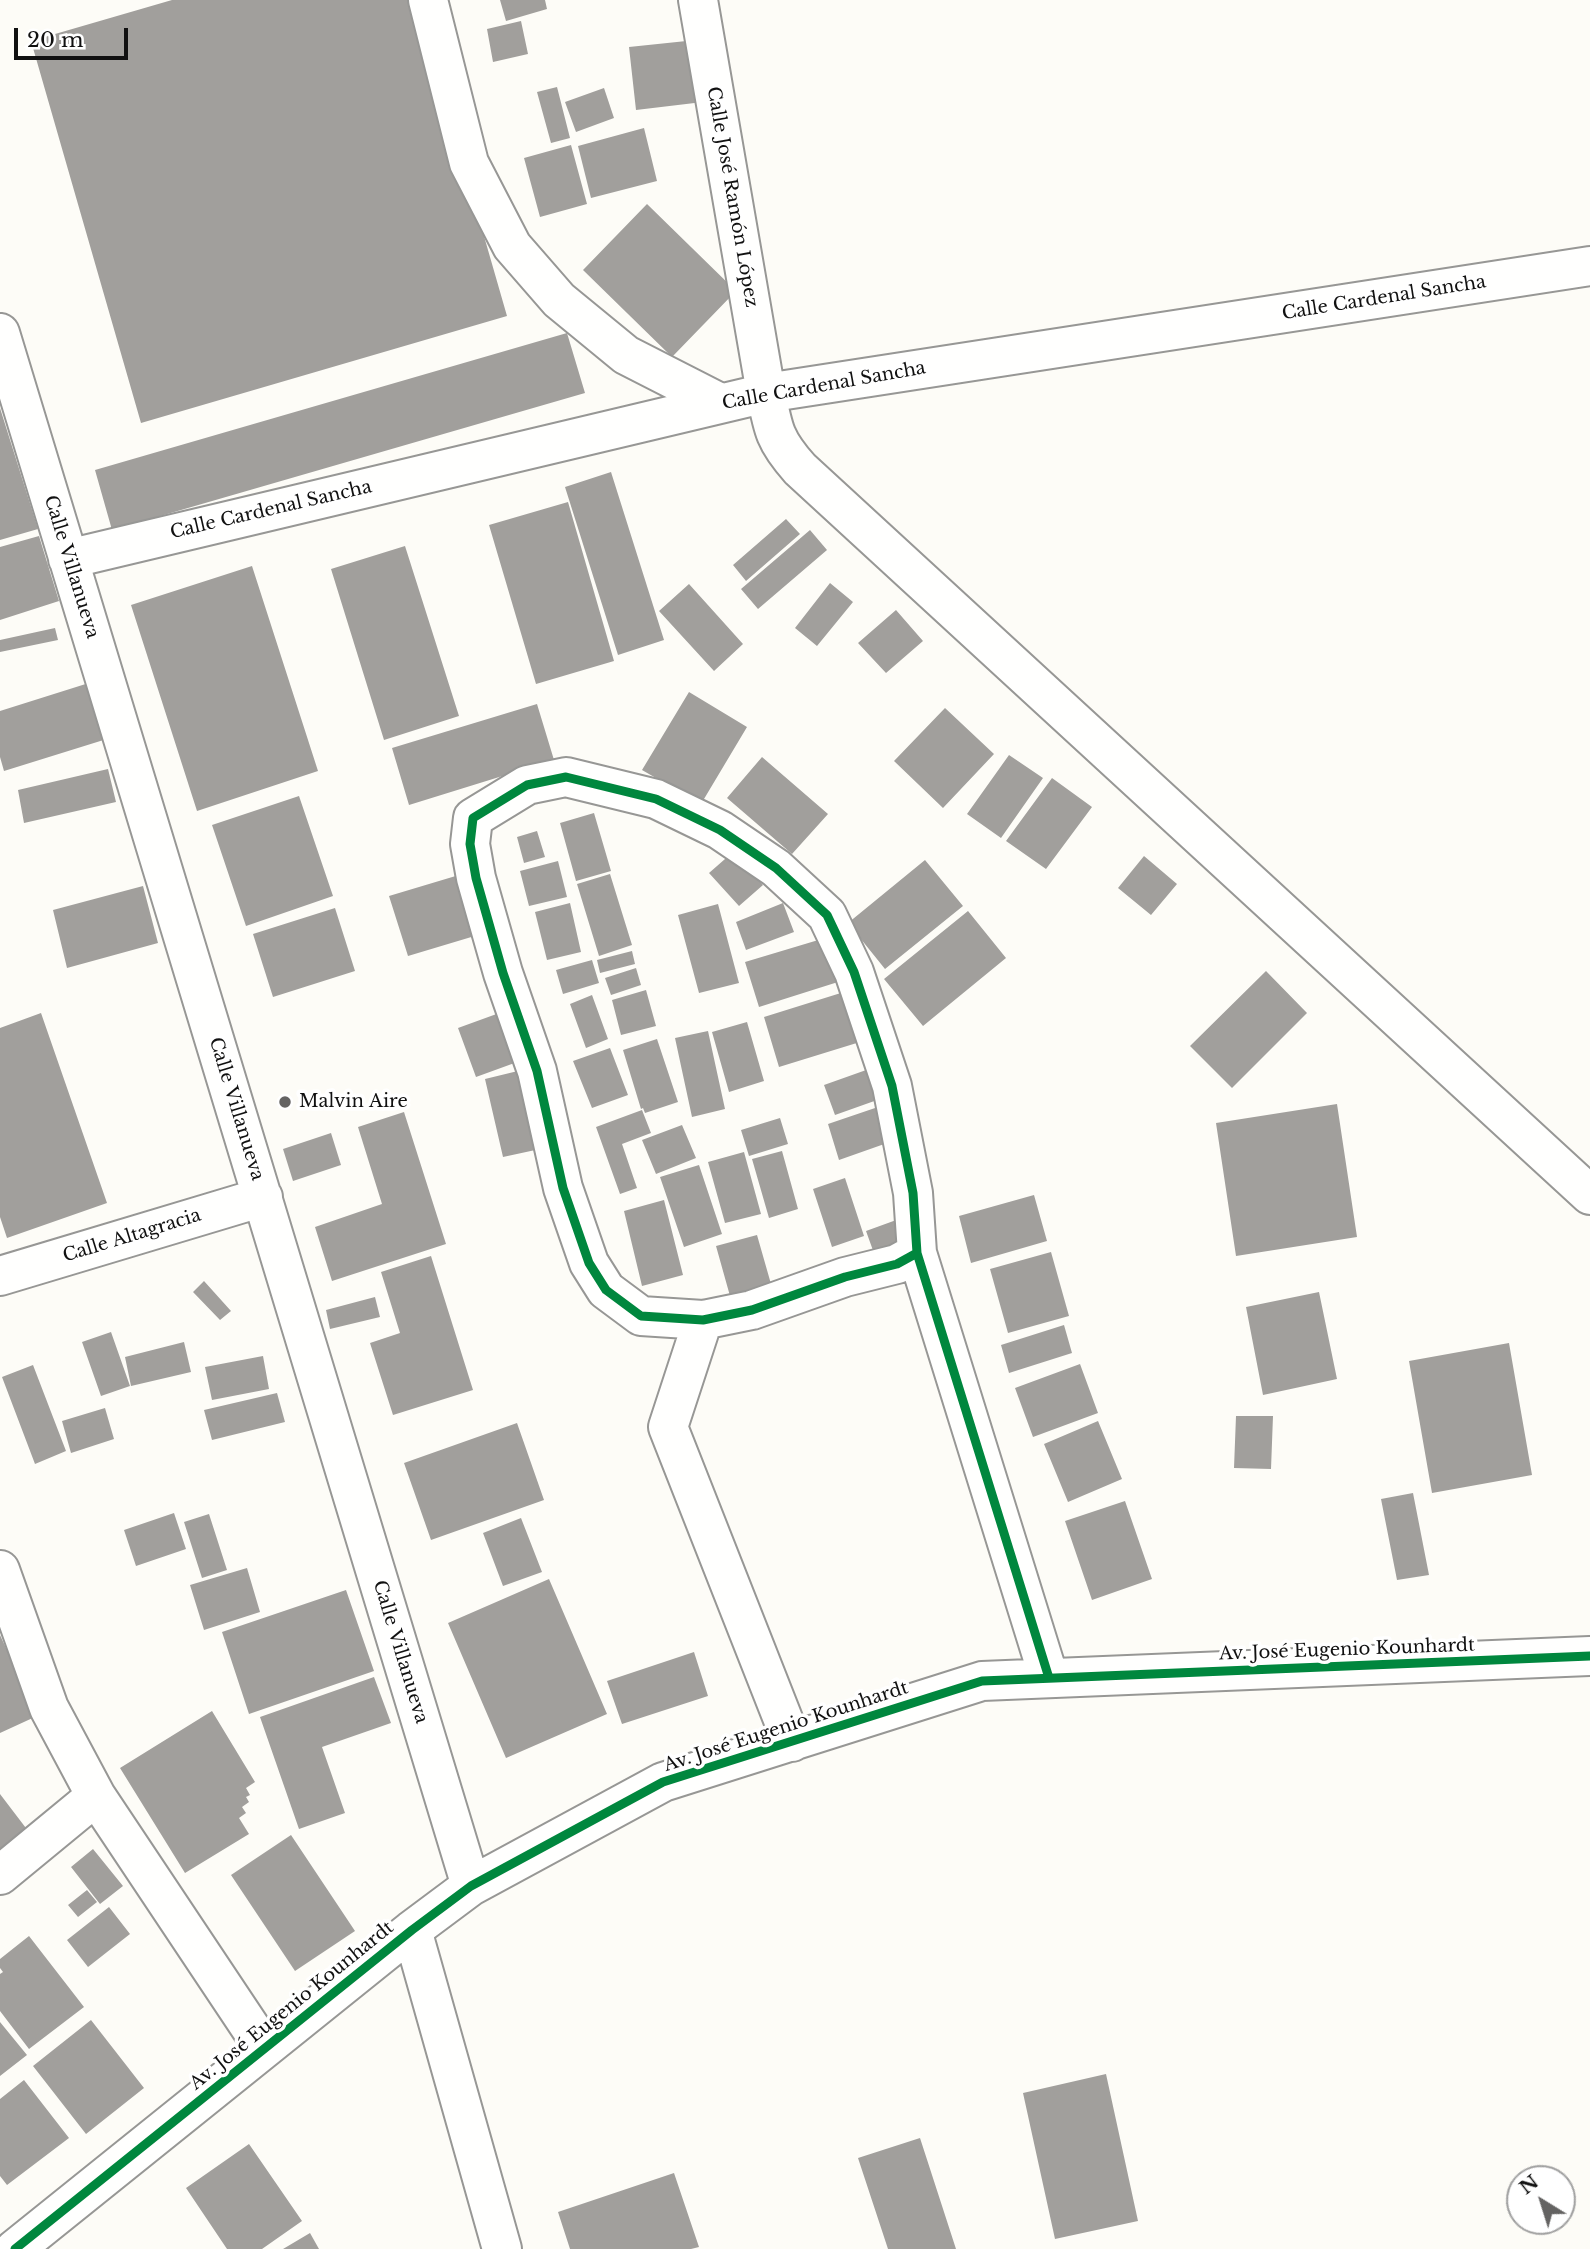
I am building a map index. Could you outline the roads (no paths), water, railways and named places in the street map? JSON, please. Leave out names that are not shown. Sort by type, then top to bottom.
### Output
[{"type":"street","points":[[428,0],[469,163],[512,246],[559,300],[626,355],[720,403]]},
{"type":"street","name":"Calle José Ramón López","points":[[698,0],[766,393],[772,424],[781,447],[800,470],[1590,1195]]},
{"type":"street","name":"Calle Cardenal Sancha","points":[[68,559],[766,393],[1590,266]]},
{"type":"street","name":"Calle Villanueva","points":[[0,332],[471,1886]]},
{"type":"street","points":[[917,1254],[897,1264],[845,1277],[752,1310],[703,1321],[641,1316],[606,1290],[589,1263],[563,1188],[537,1071],[503,973],[476,878],[470,844],[473,818],[527,785],[566,777],[656,799],[720,830],[765,860],[827,915],[854,972],[892,1086],[913,1193],[917,1254],[1049,1678]]},
{"type":"street","name":"Calle Altagracia","points":[[0,1276],[263,1197]]},
{"type":"street","points":[[703,1321],[668,1427],[792,1742]]},
{"type":"street","points":[[3,1587],[49,1708],[96,1796],[264,2048]]},
{"type":"street","name":"Av. José Eugenio Kounhardt","points":[[15,2249],[412,1930],[471,1886],[663,1782],[982,1681],[1590,1656]]},
{"type":"street","points":[[0,1875],[96,1796]]},
{"type":"street","points":[[412,1930],[502,2249]]},
{"type":"place","name":"Malvin Aire","points":[[285,1102]]}]
